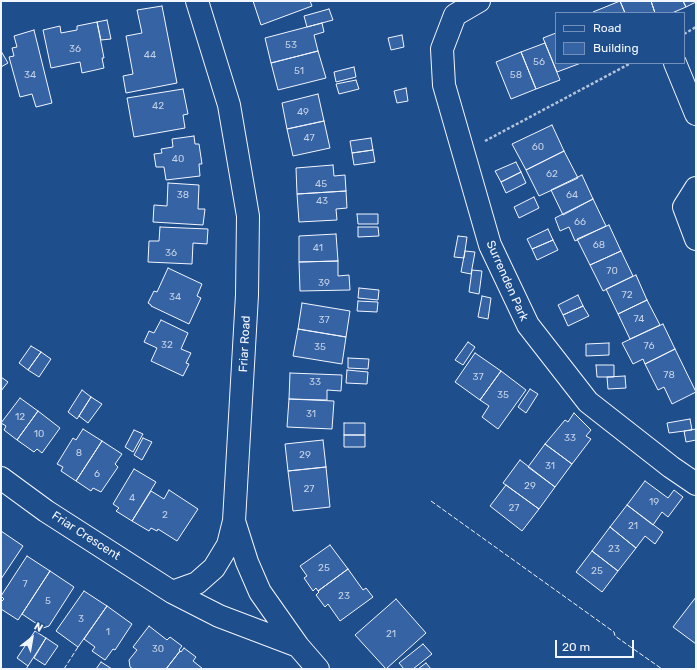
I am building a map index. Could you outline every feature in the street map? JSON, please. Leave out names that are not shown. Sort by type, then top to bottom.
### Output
[{"type":"street","name":"Friar Road","points":[[197,1],[229,105],[248,216],[248,295],[234,520],[247,562],[260,592],[298,646],[318,669]]},
{"type":"street","name":"Surrenden Park","points":[[479,1],[455,15],[442,50],[444,85],[490,245],[528,325],[588,402],[671,468],[696,484]]},
{"type":"street","points":[[674,64],[696,114]]},
{"type":"street","points":[[696,188],[684,207],[696,239]]},
{"type":"street","name":"Friar Crescent","points":[[1,478],[46,511],[172,592],[219,616],[298,646]]},
{"type":"street","points":[[172,592],[197,583],[214,568],[228,545],[234,520]]},
{"type":"path","points":[[685,33],[696,27]]},
{"type":"path","points":[[463,153],[629,64]]},
{"type":"building","points":[[253,1],[310,1],[312,6],[261,25]]},
{"type":"building","points":[[620,1],[651,1],[655,12],[625,12]]},
{"type":"building","points":[[620,1],[625,12],[593,12]]},
{"type":"building","points":[[651,1],[683,1],[686,7],[674,12],[655,12]]},
{"type":"building","points":[[683,1],[696,1],[696,2],[686,7]]},
{"type":"building","points":[[162,6],[177,83],[126,93],[123,76],[133,74],[126,36],[142,33],[137,10]]},
{"type":"building","points":[[329,9],[333,20],[307,27],[304,16]]},
{"type":"building","points":[[107,20],[111,39],[101,40],[97,22]]},
{"type":"building","points":[[97,22],[104,58],[102,58],[104,68],[82,73],[80,62],[51,68],[43,30],[60,26],[61,33],[77,30],[77,26]]},
{"type":"building","points":[[322,23],[324,32],[314,35],[318,51],[271,63],[265,38]]},
{"type":"building","points":[[34,30],[52,103],[36,107],[32,94],[20,97],[9,57],[14,56],[12,48],[17,47],[14,36]]},
{"type":"building","points":[[555,33],[555,64],[578,64],[557,72],[543,38]]},
{"type":"building","points":[[402,35],[404,47],[391,50],[388,38]]},
{"type":"building","points":[[545,43],[560,80],[536,89],[521,52]]},
{"type":"building","points":[[1,51],[8,63],[1,67]]},
{"type":"building","points":[[318,51],[326,78],[278,90],[271,63]]},
{"type":"building","points":[[521,52],[536,89],[511,99],[496,62]]},
{"type":"building","points":[[354,67],[356,77],[336,82],[334,72]]},
{"type":"building","points":[[356,80],[359,89],[339,94],[336,84]]},
{"type":"building","points":[[406,88],[408,101],[397,103],[394,91]]},
{"type":"building","points":[[183,89],[188,114],[183,115],[185,128],[134,137],[127,98]]},
{"type":"building","points":[[318,94],[324,121],[287,129],[282,103]]},
{"type":"building","points":[[324,121],[330,148],[293,156],[287,129]]},
{"type":"building","points":[[552,125],[564,151],[526,170],[512,144]]},
{"type":"building","points":[[194,136],[195,144],[199,144],[202,164],[199,164],[200,176],[166,180],[164,167],[156,167],[154,154],[162,153],[161,149],[173,147],[172,139]]},
{"type":"building","points":[[371,138],[373,150],[352,153],[350,141]]},
{"type":"building","points":[[373,150],[375,162],[354,165],[352,153]]},
{"type":"building","points":[[564,151],[578,178],[539,196],[526,170]]},
{"type":"building","points":[[516,162],[521,172],[501,182],[495,171]]},
{"type":"building","points":[[333,165],[334,176],[345,175],[346,191],[297,194],[296,168]]},
{"type":"building","points":[[521,172],[526,183],[506,193],[501,182]]},
{"type":"building","points":[[582,175],[593,199],[563,215],[551,190]]},
{"type":"building","points":[[168,183],[199,185],[198,209],[205,209],[203,225],[153,222],[154,205],[167,206]]},
{"type":"building","points":[[346,191],[347,208],[336,209],[337,220],[299,222],[297,194]]},
{"type":"building","points":[[534,197],[539,208],[519,218],[514,207]]},
{"type":"building","points":[[593,199],[606,226],[575,241],[569,227],[560,231],[555,218]]},
{"type":"building","points":[[357,214],[378,214],[378,224],[358,224]]},
{"type":"building","points":[[609,225],[621,251],[590,265],[577,239]]},
{"type":"building","points":[[160,227],[208,229],[207,244],[193,243],[192,264],[148,262],[149,241],[159,241]]},
{"type":"building","points":[[358,227],[378,227],[379,236],[358,237]]},
{"type":"building","points":[[548,229],[553,240],[532,249],[527,239]]},
{"type":"building","points":[[336,234],[338,261],[299,262],[299,236]]},
{"type":"building","points":[[458,236],[467,237],[464,258],[454,257]]},
{"type":"building","points":[[553,240],[558,250],[537,260],[532,249]]},
{"type":"building","points":[[465,251],[475,252],[471,274],[461,272]]},
{"type":"building","points":[[621,251],[633,276],[603,291],[590,265]]},
{"type":"building","points":[[338,261],[338,276],[349,275],[350,290],[300,291],[299,262]]},
{"type":"building","points":[[168,268],[202,284],[197,296],[201,298],[189,324],[151,306],[148,303],[154,291],[157,292]]},
{"type":"building","points":[[472,270],[482,271],[479,294],[469,292]]},
{"type":"building","points":[[636,275],[647,300],[618,314],[606,289]]},
{"type":"building","points":[[359,288],[379,290],[378,300],[358,298]]},
{"type":"building","points":[[578,295],[583,306],[563,315],[558,305]]},
{"type":"building","points":[[482,296],[491,298],[488,319],[478,317]]},
{"type":"building","points":[[647,300],[660,325],[630,339],[618,314]]},
{"type":"building","points":[[358,301],[378,302],[377,312],[357,311]]},
{"type":"building","points":[[302,303],[350,311],[346,337],[298,329]]},
{"type":"building","points":[[583,306],[589,316],[568,326],[563,315]]},
{"type":"building","points":[[161,320],[188,333],[181,349],[191,353],[186,363],[189,364],[183,376],[151,361],[157,348],[144,342],[149,331],[154,333]]},
{"type":"building","points":[[663,324],[675,349],[645,364],[643,359],[633,364],[622,343]]},
{"type":"building","points":[[298,329],[346,337],[342,364],[293,356]]},
{"type":"building","points":[[468,342],[475,347],[463,365],[455,360]]},
{"type":"building","points":[[609,343],[609,355],[586,356],[586,344]]},
{"type":"building","points":[[31,346],[41,352],[28,370],[19,363]]},
{"type":"building","points":[[675,349],[696,392],[672,404],[664,387],[658,390],[645,364]]},
{"type":"building","points":[[41,352],[51,359],[39,377],[28,370]]},
{"type":"building","points":[[475,353],[501,371],[480,400],[455,382]]},
{"type":"building","points":[[348,358],[369,359],[368,369],[348,368]]},
{"type":"building","points":[[596,365],[614,365],[614,377],[597,377]]},
{"type":"building","points":[[347,370],[368,372],[367,384],[346,383]]},
{"type":"building","points":[[501,371],[526,390],[498,429],[482,417],[489,406],[480,400]]},
{"type":"building","points":[[290,373],[342,375],[341,391],[327,390],[327,400],[289,399]]},
{"type":"building","points":[[625,376],[626,388],[608,389],[607,377]]},
{"type":"building","points":[[1,377],[8,382],[1,391]]},
{"type":"building","points":[[530,389],[538,394],[526,413],[518,407]]},
{"type":"building","points":[[82,390],[91,397],[77,419],[68,412]]},
{"type":"building","points":[[91,397],[102,404],[88,423],[79,416]]},
{"type":"building","points":[[20,398],[38,411],[17,440],[4,430],[6,426],[1,423]]},
{"type":"building","points":[[289,399],[334,401],[332,429],[287,427]]},
{"type":"building","points":[[38,411],[60,428],[42,453],[37,449],[34,452],[17,440]]},
{"type":"building","points":[[574,413],[591,430],[586,436],[591,439],[572,464],[545,444],[565,420],[568,422]]},
{"type":"building","points":[[690,419],[692,430],[669,433],[667,423]]},
{"type":"building","points":[[344,423],[365,423],[365,435],[344,435]]},
{"type":"building","points":[[83,429],[102,441],[76,481],[61,471],[63,467],[57,464],[73,438],[76,440]]},
{"type":"building","points":[[696,429],[696,440],[686,442],[684,431]]},
{"type":"building","points":[[134,430],[143,434],[133,452],[125,447]]},
{"type":"building","points":[[344,435],[365,435],[365,447],[344,447]]},
{"type":"building","points":[[143,438],[152,442],[142,460],[134,455]]},
{"type":"building","points":[[323,440],[326,467],[288,471],[285,444]]},
{"type":"building","points":[[102,441],[122,454],[115,464],[118,467],[101,492],[93,488],[91,491],[76,481]]},
{"type":"building","points":[[545,444],[572,464],[555,487],[528,467]]},
{"type":"building","points":[[520,460],[555,487],[539,509],[503,483]]},
{"type":"building","points":[[326,467],[330,507],[293,511],[288,471]]},
{"type":"building","points":[[134,469],[156,482],[132,521],[116,511],[119,508],[113,504]]},
{"type":"building","points":[[645,481],[668,498],[674,490],[683,497],[668,517],[662,512],[653,525],[627,505]]},
{"type":"building","points":[[506,485],[539,509],[522,531],[490,506]]},
{"type":"building","points":[[169,490],[198,509],[177,541],[158,529],[157,531],[151,528],[149,531],[132,521],[151,491],[164,499]]},
{"type":"building","points":[[627,505],[663,532],[655,544],[645,536],[636,548],[610,527]]},
{"type":"building","points":[[610,527],[636,548],[618,571],[592,551]]},
{"type":"building","points":[[1,531],[23,546],[1,579]]},
{"type":"building","points":[[330,545],[348,569],[318,591],[316,588],[313,591],[304,578],[307,576],[300,566]]},
{"type":"building","points":[[592,551],[618,571],[602,592],[576,572]]},
{"type":"building","points":[[27,556],[50,571],[18,620],[1,609],[1,602],[4,599],[1,596]]},
{"type":"building","points":[[348,569],[363,590],[366,588],[373,597],[340,621],[328,604],[325,607],[316,595],[319,592],[318,591]]},
{"type":"building","points":[[50,571],[74,587],[49,626],[43,628],[22,614]]},
{"type":"building","points":[[84,591],[107,606],[78,647],[56,631]]},
{"type":"building","points":[[696,597],[696,644],[673,627]]},
{"type":"building","points":[[396,599],[426,633],[386,669],[355,635]]},
{"type":"building","points":[[107,606],[132,624],[115,650],[113,649],[105,660],[92,651],[95,647],[84,639]]},
{"type":"building","points":[[149,626],[167,640],[170,637],[182,646],[179,650],[180,651],[166,669],[133,669],[130,667],[129,660],[137,650],[133,647]]},
{"type":"building","points":[[35,631],[46,638],[28,666],[17,658]]},
{"type":"building","points":[[46,638],[58,646],[45,665],[34,658]]},
{"type":"building","points":[[423,644],[432,654],[413,669],[404,669],[399,663]]},
{"type":"building","points":[[184,648],[196,657],[193,661],[203,669],[166,669]]},
{"type":"building","points":[[101,662],[112,669],[96,669]]},
{"type":"building","points":[[426,663],[431,669],[418,669]]},
{"type":"fence","points":[[431,501],[614,632],[615,636],[662,669]]},
{"type":"fence","points":[[64,669],[78,647]]}]
